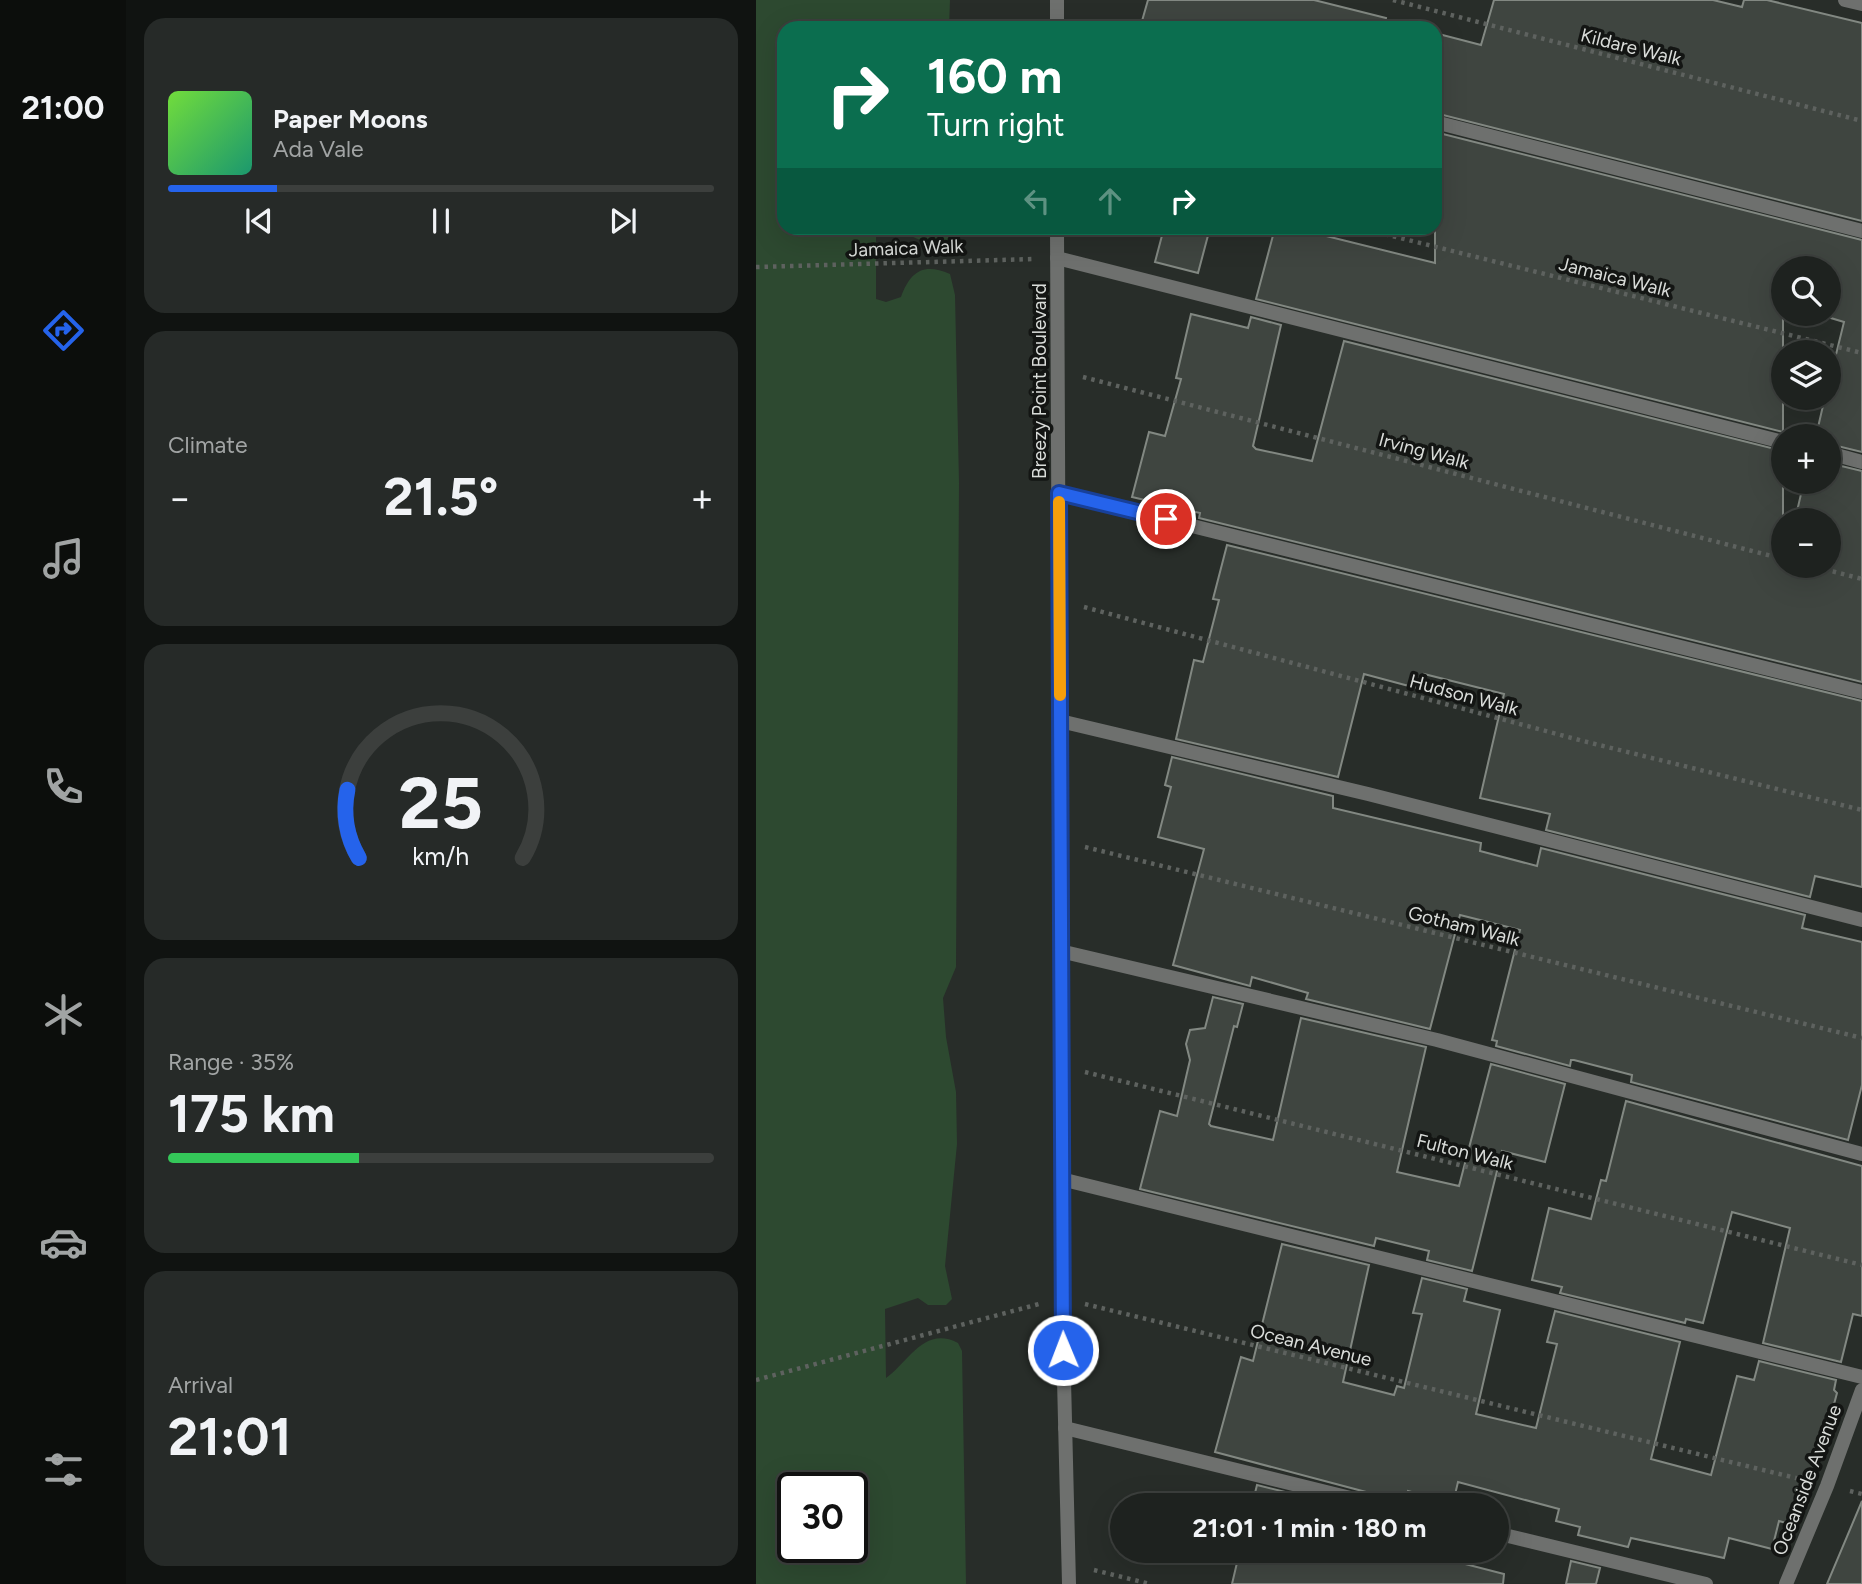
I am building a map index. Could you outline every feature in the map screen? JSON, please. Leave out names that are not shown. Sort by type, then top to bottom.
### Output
[{"type":"street","points":[[1057,0],[1059,21]]},
{"type":"street","points":[[1845,0],[1862,4]]},
{"type":"street","points":[[1442,124],[1862,232]]},
{"type":"street","name":"Breezy Point Boulevard","points":[[1057,235],[1062,1298],[1069,1584]]},
{"type":"street","points":[[1057,258],[1771,439]]},
{"type":"street","points":[[1841,456],[1862,461]]},
{"type":"street","points":[[1059,493],[1862,692]]},
{"type":"street","points":[[1060,721],[1368,794],[1862,920]]},
{"type":"street","points":[[1060,951],[1437,1041],[1862,1154]]},
{"type":"street","points":[[1061,1179],[1862,1377]]},
{"type":"street","name":"Oceanside Avenue","points":[[1786,1584],[1827,1486],[1862,1390]]},
{"type":"street","points":[[1065,1428],[1330,1493]]},
{"type":"street","points":[[1509,1536],[1706,1584]]},
{"type":"path","name":"Kildare Walk","points":[[1393,0],[1862,121]]},
{"type":"path","name":"Jamaica Walk","points":[[1388,235],[1862,353]]},
{"type":"path","name":"Jamaica Walk","points":[[756,267],[1057,258]]},
{"type":"path","name":"Irving Walk","points":[[1058,370],[1771,556]]},
{"type":"path","points":[[1841,574],[1862,579]]},
{"type":"path","name":"Hudson Walk","points":[[1060,601],[1583,741],[1862,810]]},
{"type":"path","name":"Gotham Walk","points":[[1060,840],[1862,1038]]},
{"type":"path","name":"Fulton Walk","points":[[1061,1066],[1862,1265]]},
{"type":"path","name":"Ocean Avenue","points":[[756,1380],[1062,1298],[1862,1494]]},
{"type":"path","points":[[1069,1563],[1150,1584]]},
{"type":"green space","points":[[756,0],[950,0],[949,21],[777,21],[777,235],[876,235],[876,299],[886,302],[901,297],[913,276],[925,269],[950,274],[955,295],[959,483],[956,967],[943,998],[946,1037],[956,1092],[957,1144],[945,1266],[952,1299],[946,1305],[928,1305],[918,1298],[885,1309],[886,1378],[926,1342],[946,1339],[958,1343],[962,1351],[966,1584],[756,1584]]},
{"type":"green space","points":[[908,235],[953,235],[954,244],[943,250]]},
{"type":"building","points":[[1148,0],[1314,0],[1386,18],[1385,21],[1142,21]]},
{"type":"building","points":[[1494,0],[1713,0],[1742,7],[1744,0],[1767,0],[1862,23],[1862,221],[1442,115],[1442,35],[1481,45]]},
{"type":"building","points":[[1442,134],[1862,240],[1862,452],[1841,447],[1841,424],[1819,424],[1822,410],[1841,410],[1840,340],[1844,322],[1841,321],[1841,256],[1771,256],[1771,326],[1783,326],[1783,340],[1771,340],[1771,410],[1783,410],[1783,424],[1771,424],[1771,429],[1256,299],[1273,235],[1322,235],[1435,263],[1435,235],[1442,235]]},
{"type":"building","points":[[1162,235],[1208,235],[1198,273],[1155,262]]},
{"type":"building","points":[[1191,314],[1248,328],[1251,317],[1281,325],[1253,446],[1256,449],[1312,461],[1344,341],[1771,448],[1771,494],[1783,494],[1783,508],[1771,508],[1771,578],[1841,578],[1841,508],[1798,508],[1801,494],[1841,494],[1841,466],[1862,471],[1862,682],[1199,518],[1200,513],[1132,497],[1149,432],[1165,436],[1181,379],[1176,378]]},
{"type":"building","points":[[1227,545],[1862,701],[1862,887],[1815,876],[1810,897],[1546,830],[1550,814],[1480,798],[1504,694],[1424,674],[1420,689],[1364,674],[1338,777],[1176,739],[1194,660],[1203,662],[1219,600],[1213,599]]},
{"type":"building","points":[[1172,757],[1333,796],[1333,808],[1481,843],[1480,851],[1537,866],[1541,848],[1805,915],[1802,928],[1862,942],[1862,1085],[1848,1140],[1631,1082],[1632,1075],[1574,1060],[1571,1060],[1570,1066],[1496,1046],[1497,1041],[1492,1040],[1520,930],[1460,915],[1430,1029],[1306,999],[1308,993],[1252,977],[1250,986],[1173,965],[1204,849],[1158,837],[1171,787],[1165,785]]},
{"type":"building","points":[[1213,997],[1243,1004],[1237,1027],[1234,1026],[1209,1124],[1211,1126],[1273,1140],[1301,1018],[1426,1047],[1397,1172],[1459,1186],[1491,1064],[1565,1084],[1545,1162],[1502,1151],[1472,1271],[1427,1260],[1429,1251],[1376,1238],[1374,1246],[1140,1189],[1160,1111],[1177,1116],[1190,1060],[1186,1044],[1190,1030],[1205,1028]]},
{"type":"building","points":[[1626,1101],[1862,1166],[1862,1316],[1853,1314],[1841,1362],[1763,1343],[1790,1228],[1732,1212],[1703,1323],[1686,1319],[1685,1323],[1560,1293],[1562,1287],[1532,1280],[1549,1208],[1591,1219],[1601,1180],[1606,1181]]},
{"type":"building","points":[[1282,1244],[1369,1265],[1343,1382],[1394,1395],[1397,1386],[1404,1388],[1422,1314],[1413,1313],[1422,1278],[1467,1289],[1464,1301],[1500,1310],[1476,1414],[1536,1428],[1557,1344],[1547,1342],[1555,1311],[1680,1342],[1651,1459],[1711,1475],[1737,1376],[1754,1380],[1759,1361],[1836,1380],[1834,1390],[1837,1393],[1814,1479],[1802,1476],[1790,1524],[1779,1521],[1772,1549],[1729,1538],[1724,1558],[1631,1538],[1628,1547],[1578,1535],[1580,1527],[1556,1521],[1559,1509],[1509,1496],[1509,1493],[1458,1482],[1455,1493],[1370,1493],[1215,1452],[1241,1357],[1253,1361]]},
{"type":"building","points":[[1257,1485],[1290,1493],[1255,1493]]},
{"type":"building","points":[[1862,1501],[1862,1584],[1827,1584]]},
{"type":"building","points":[[1571,1561],[1600,1568],[1596,1584],[1566,1584]]},
{"type":"building","points":[[1237,1563],[1461,1563],[1504,1574],[1503,1584],[1232,1584]]},
{"type":"slow traffic","points":[[1059,502],[1060,695]]},
{"type":"route","points":[[1063,1350],[1059,493],[1166,519]]}]
